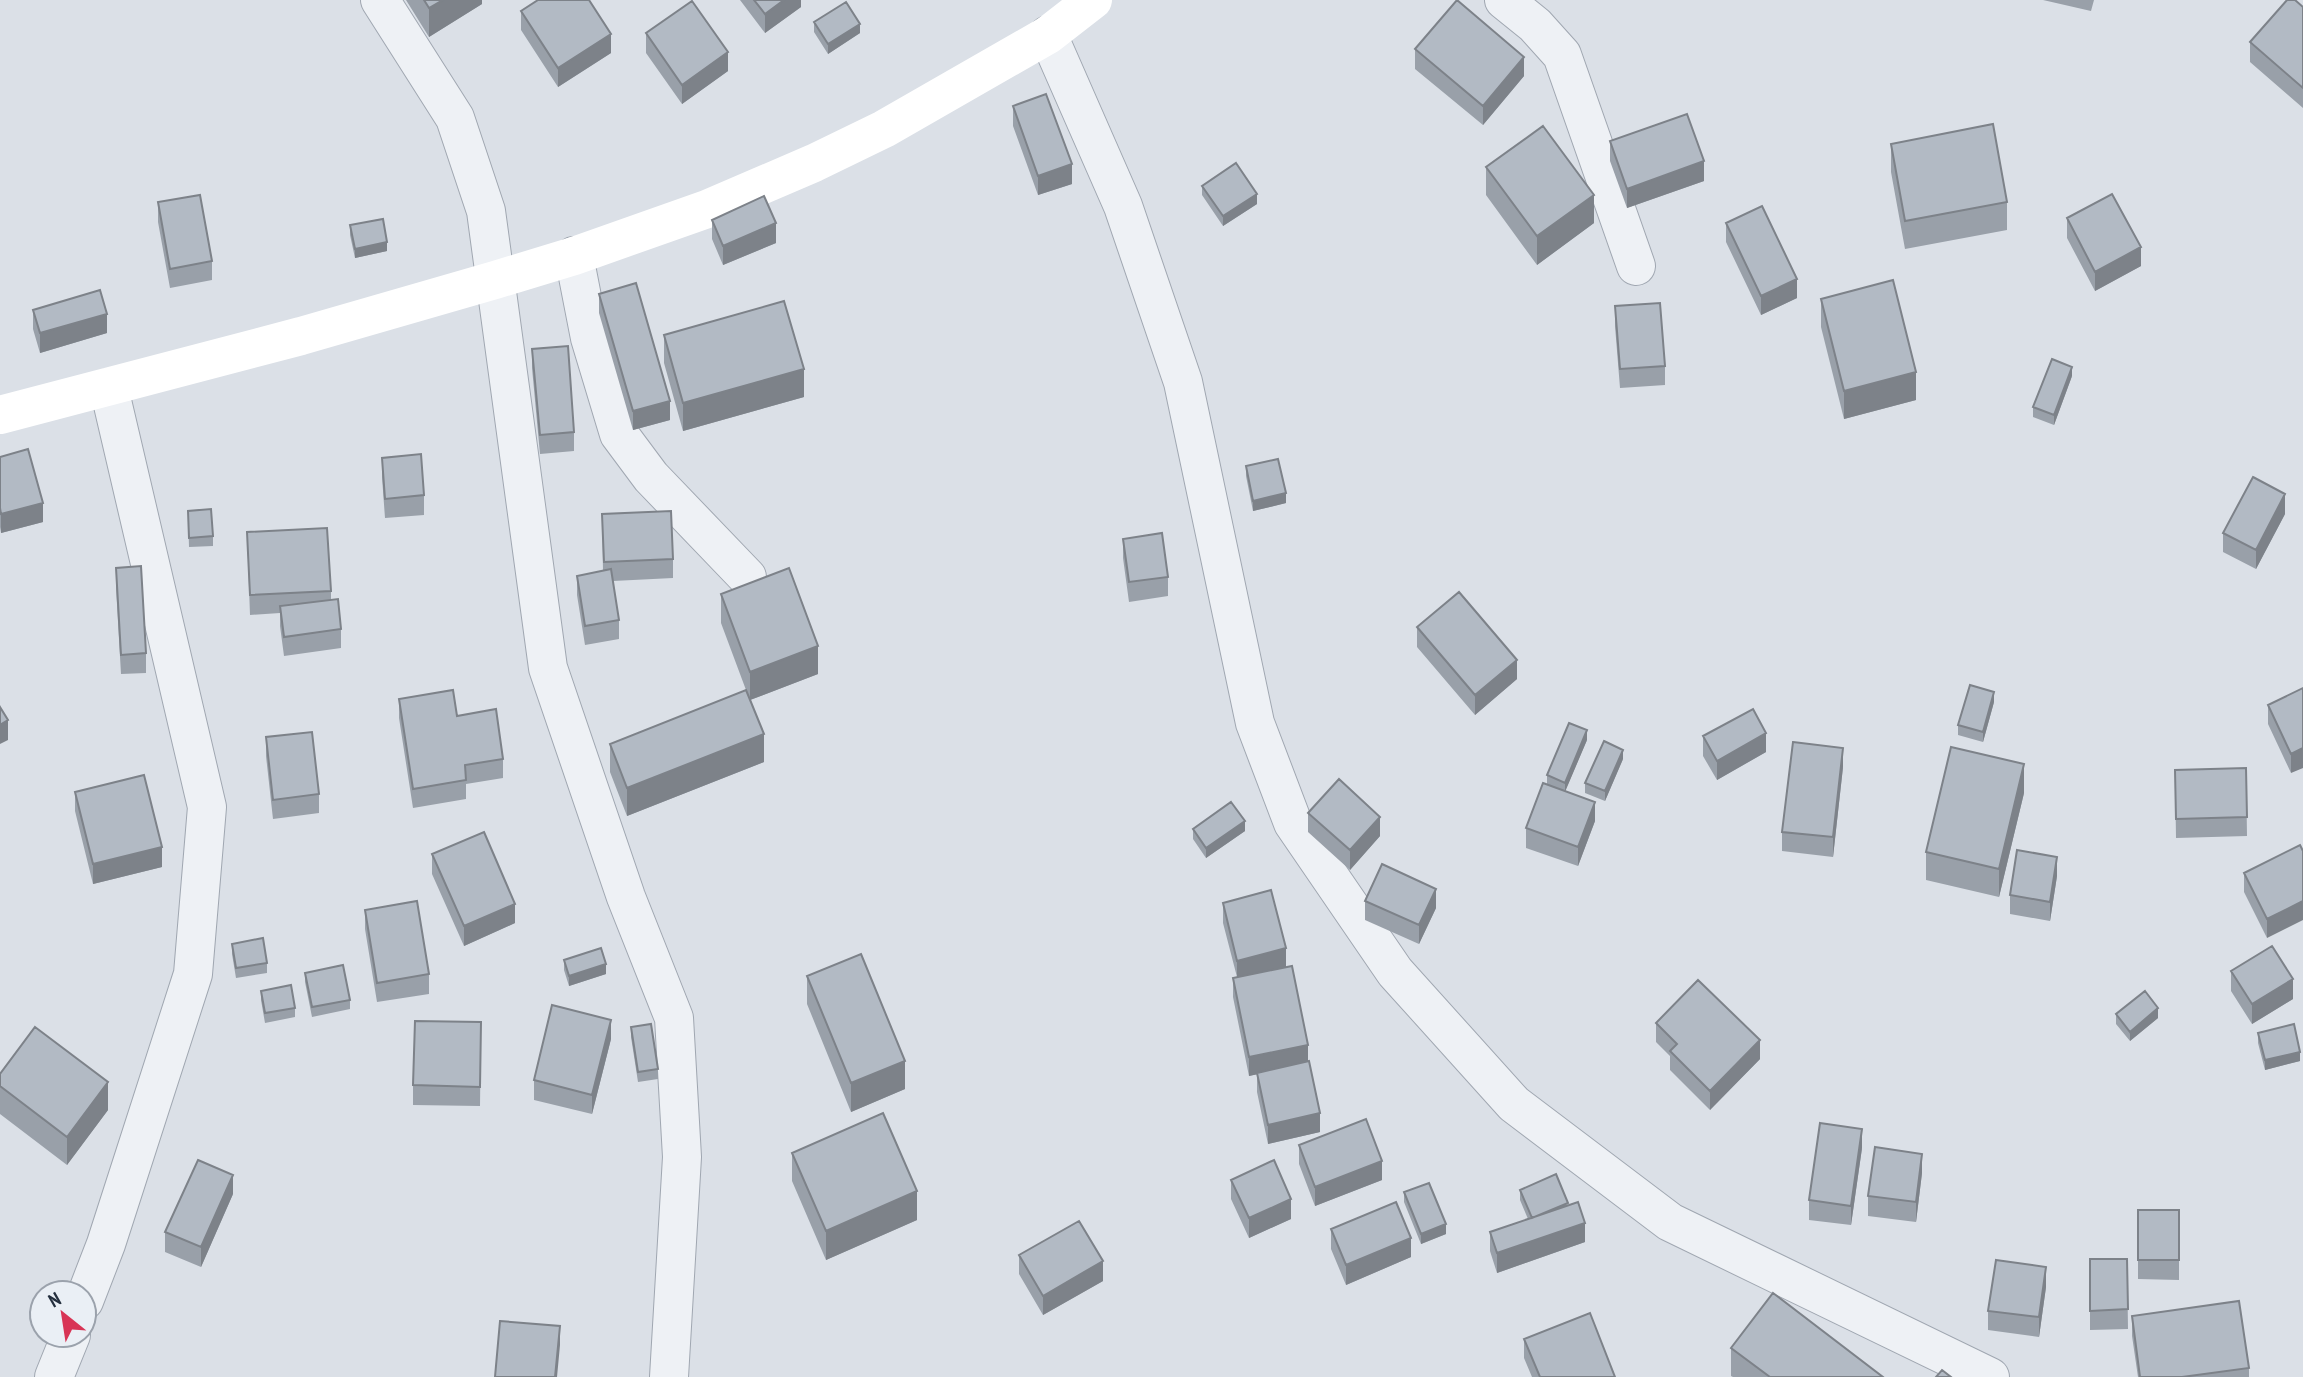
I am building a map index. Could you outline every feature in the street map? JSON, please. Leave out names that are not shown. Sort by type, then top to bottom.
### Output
[{"type":"street","points":[[380,0],[455,118],[486,211],[548,668],[626,897],[674,1018],[682,1157],[668,1377]]},
{"type":"street","points":[[0,415],[109,388],[495,280],[574,256],[707,209],[814,163],[884,129],[1048,35],[1093,0]]},
{"type":"street","points":[[1504,0],[1535,25],[1563,55],[1636,265]]},
{"type":"street","points":[[1048,35],[1123,206],[1183,382],[1255,723],[1293,823],[1395,972],[1514,1104],[1670,1222],[1990,1377]]},
{"type":"street","points":[[574,256],[590,338],[620,434],[651,477],[747,577]]},
{"type":"street","points":[[92,1279],[193,974],[207,807],[109,388]]},
{"type":"street","points":[[54,1377],[65,1349]]},
{"type":"building","points":[[424,0],[443,0],[429,8]]},
{"type":"building","points":[[538,0],[589,0],[611,34],[558,68],[521,11]]},
{"type":"building","points":[[754,0],[784,0],[765,14]]},
{"type":"building","points":[[1457,0],[1524,57],[1483,106],[1415,49]]},
{"type":"building","points":[[2287,0],[2295,0],[2303,7],[2303,88],[2250,42]]},
{"type":"building","points":[[692,1],[728,52],[682,85],[646,33]]},
{"type":"building","points":[[846,2],[860,24],[828,44],[814,22]]},
{"type":"building","points":[[1046,94],[1072,164],[1038,176],[1013,106]]},
{"type":"building","points":[[1687,114],[1704,161],[1627,189],[1610,141]]},
{"type":"building","points":[[1993,124],[2007,202],[1905,221],[1891,144]]},
{"type":"building","points":[[1543,126],[1594,195],[1537,236],[1486,167]]},
{"type":"building","points":[[1236,163],[1257,194],[1223,216],[1202,186]]},
{"type":"building","points":[[2112,194],[2141,247],[2095,272],[2067,218]]},
{"type":"building","points":[[200,195],[212,261],[170,269],[158,202]]},
{"type":"building","points":[[764,196],[776,223],[723,246],[712,220]]},
{"type":"building","points":[[1762,206],[1797,279],[1761,296],[1726,223]]},
{"type":"building","points":[[383,219],[387,242],[355,249],[350,225]]},
{"type":"building","points":[[1893,280],[1916,372],[1844,391],[1821,299]]},
{"type":"building","points":[[636,283],[670,401],[633,411],[599,294]]},
{"type":"building","points":[[100,290],[107,314],[40,333],[33,310]]},
{"type":"building","points":[[784,301],[804,369],[683,403],[664,335]]},
{"type":"building","points":[[1660,303],[1665,366],[1620,369],[1615,306]]},
{"type":"building","points":[[568,346],[574,432],[540,435],[532,349]]},
{"type":"building","points":[[2052,359],[2072,367],[2054,415],[2033,407]]},
{"type":"building","points":[[28,449],[43,503],[1,514],[0,457]]},
{"type":"building","points":[[421,454],[424,495],[385,499],[382,458]]},
{"type":"building","points":[[1278,459],[1286,493],[1253,501],[1246,466]]},
{"type":"building","points":[[2253,477],[2285,494],[2256,550],[2223,533]]},
{"type":"building","points":[[211,509],[213,536],[189,538],[188,511]]},
{"type":"building","points":[[671,511],[673,559],[604,562],[602,514]]},
{"type":"building","points":[[327,528],[331,591],[250,595],[247,532]]},
{"type":"building","points":[[1162,533],[1168,577],[1129,582],[1123,539]]},
{"type":"building","points":[[141,566],[146,653],[121,655],[116,568]]},
{"type":"building","points":[[789,568],[818,646],[750,672],[721,594]]},
{"type":"building","points":[[611,569],[619,620],[585,626],[577,576]]},
{"type":"building","points":[[1459,592],[1517,660],[1475,695],[1417,627]]},
{"type":"building","points":[[338,599],[341,629],[284,637],[280,606]]},
{"type":"building","points":[[1970,685],[1994,692],[1983,732],[1958,725]]},
{"type":"building","points":[[2303,688],[2303,748],[2291,754],[2268,705]]},
{"type":"building","points":[[453,690],[457,716],[496,709],[503,759],[465,765],[466,780],[413,789],[399,699]]},
{"type":"building","points":[[746,690],[764,734],[627,788],[610,744]]},
{"type":"building","points":[[0,707],[8,720],[0,725]]},
{"type":"building","points":[[1753,709],[1766,733],[1717,761],[1703,736]]},
{"type":"building","points":[[1569,723],[1587,730],[1565,783],[1547,775]]},
{"type":"building","points":[[312,732],[319,794],[273,800],[266,737]]},
{"type":"building","points":[[1604,741],[1623,750],[1605,791],[1585,783]]},
{"type":"building","points":[[1793,742],[1843,748],[1833,837],[1782,832]]},
{"type":"building","points":[[1951,747],[2024,764],[1999,869],[1926,852]]},
{"type":"building","points":[[2246,768],[2247,817],[2176,819],[2175,770]]},
{"type":"building","points":[[144,775],[162,847],[93,864],[75,792]]},
{"type":"building","points":[[1339,779],[1380,817],[1350,850],[1308,813]]},
{"type":"building","points":[[1543,783],[1595,802],[1578,847],[1526,828]]},
{"type":"building","points":[[1231,802],[1245,821],[1206,848],[1193,829]]},
{"type":"building","points":[[484,832],[515,904],[464,926],[432,854]]},
{"type":"building","points":[[2300,845],[2303,851],[2303,901],[2267,919],[2244,873]]},
{"type":"building","points":[[2017,850],[2057,857],[2050,902],[2010,895]]},
{"type":"building","points":[[1382,864],[1436,889],[1419,925],[1365,901]]},
{"type":"building","points":[[1271,890],[1286,948],[1237,961],[1223,903]]},
{"type":"building","points":[[417,901],[429,974],[377,983],[365,910]]},
{"type":"building","points":[[263,938],[267,963],[236,968],[232,944]]},
{"type":"building","points":[[2272,946],[2293,979],[2252,1004],[2231,971]]},
{"type":"building","points":[[601,948],[606,964],[569,976],[564,960]]},
{"type":"building","points":[[861,954],[905,1061],[851,1083],[807,976]]},
{"type":"building","points":[[343,965],[350,1000],[312,1007],[305,973]]},
{"type":"building","points":[[1292,966],[1308,1045],[1249,1057],[1233,978]]},
{"type":"building","points":[[1698,980],[1760,1040],[1710,1091],[1670,1051],[1677,1044],[1656,1023]]},
{"type":"building","points":[[291,985],[295,1008],[265,1013],[261,991]]},
{"type":"building","points":[[2145,991],[2158,1008],[2130,1032],[2116,1014]]},
{"type":"building","points":[[552,1005],[611,1020],[592,1095],[534,1080]]},
{"type":"building","points":[[415,1021],[481,1022],[480,1087],[413,1085]]},
{"type":"building","points":[[651,1024],[658,1069],[638,1072],[631,1027]]},
{"type":"building","points":[[2294,1024],[2300,1052],[2265,1060],[2258,1033]]},
{"type":"building","points":[[35,1027],[108,1082],[67,1137],[0,1086],[0,1074]]},
{"type":"building","points":[[1309,1061],[1320,1113],[1268,1125],[1257,1073]]},
{"type":"building","points":[[883,1113],[917,1191],[826,1231],[792,1153]]},
{"type":"building","points":[[1366,1119],[1382,1161],[1315,1187],[1299,1145]]},
{"type":"building","points":[[1820,1123],[1862,1129],[1851,1206],[1809,1200]]},
{"type":"building","points":[[1875,1147],[1922,1154],[1916,1202],[1868,1196]]},
{"type":"building","points":[[198,1160],[233,1175],[201,1247],[165,1232]]},
{"type":"building","points":[[1274,1160],[1291,1199],[1249,1218],[1231,1180]]},
{"type":"building","points":[[1556,1174],[1568,1203],[1532,1218],[1520,1190]]},
{"type":"building","points":[[1429,1183],[1446,1224],[1421,1234],[1404,1192]]},
{"type":"building","points":[[1396,1202],[1411,1238],[1346,1265],[1331,1229]]},
{"type":"building","points":[[1578,1202],[1585,1223],[1497,1253],[1490,1232]]},
{"type":"building","points":[[2138,1210],[2179,1210],[2179,1260],[2138,1260]]},
{"type":"building","points":[[1079,1221],[1103,1261],[1043,1296],[1019,1255]]},
{"type":"building","points":[[2090,1259],[2127,1259],[2128,1309],[2090,1311]]},
{"type":"building","points":[[1996,1260],[2046,1267],[2039,1317],[1988,1311]]},
{"type":"building","points":[[1773,1293],[1883,1377],[1770,1377],[1731,1348]]},
{"type":"building","points":[[2239,1301],[2249,1368],[2182,1377],[2140,1377],[2132,1316]]},
{"type":"building","points":[[1590,1313],[1615,1377],[1540,1377],[1524,1339]]},
{"type":"building","points":[[500,1321],[560,1326],[555,1377],[495,1377]]},
{"type":"building","points":[[1942,1370],[1951,1377],[1936,1377]]}]
